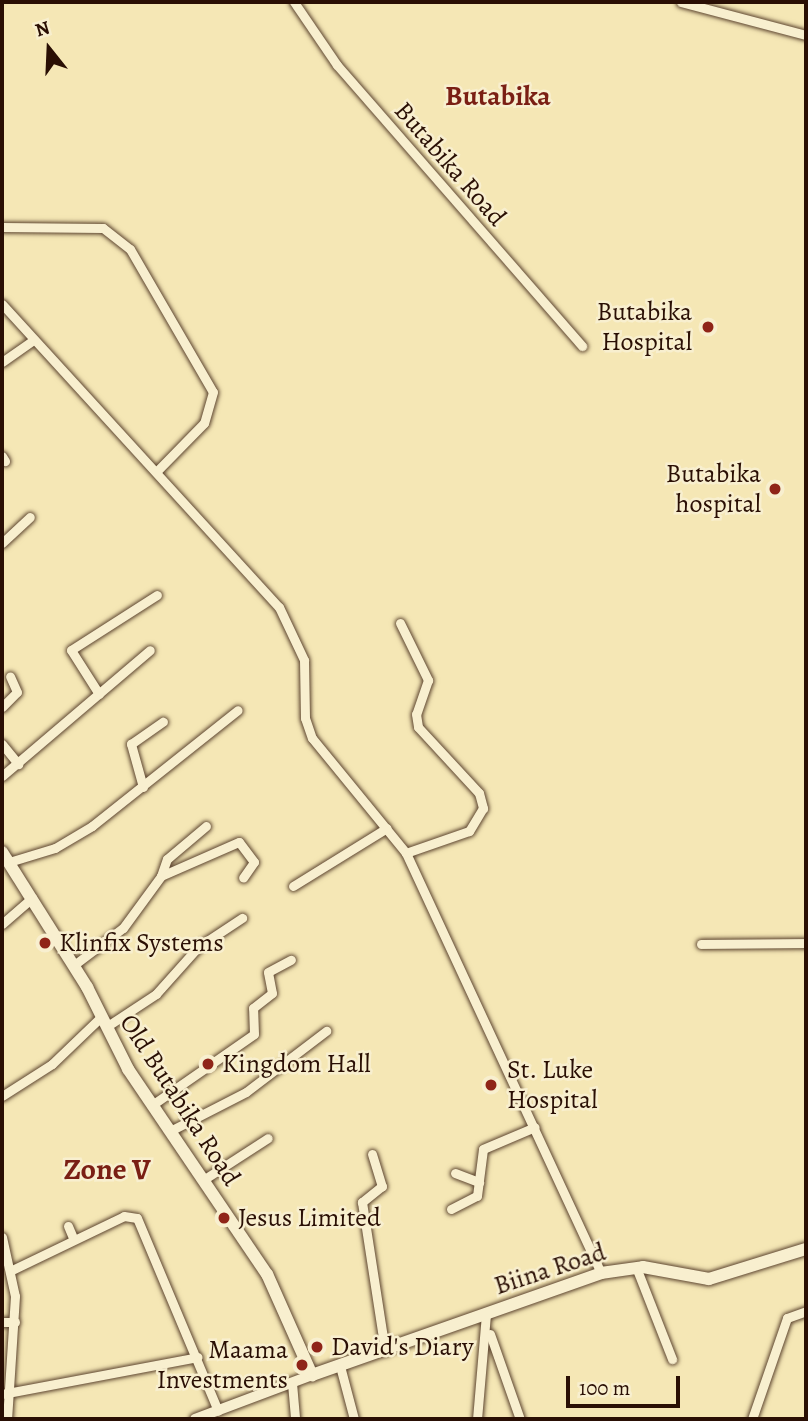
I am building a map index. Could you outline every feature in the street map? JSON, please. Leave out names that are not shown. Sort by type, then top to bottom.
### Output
[{"type":"main road","name":"Old Butabika Road","points":[[6,857],[74,965],[103,1022],[152,1105],[275,1288],[312,1375]]},
{"type":"main road","name":"Biina Road","points":[[312,1375],[601,1273],[636,1267],[709,1279],[806,1249]]},
{"type":"street","name":"Butabika Road","points":[[295,2],[337,65],[582,346]]},
{"type":"street","points":[[681,2],[806,35]]},
{"type":"street","points":[[2,228],[103,228],[130,249],[213,392],[204,423],[157,471]]},
{"type":"street","points":[[2,304],[279,607],[304,660],[305,718],[312,738],[406,853],[601,1273]]},
{"type":"street","points":[[2,362],[34,340]]},
{"type":"street","points":[[2,543],[30,517]]},
{"type":"street","points":[[99,694],[71,650],[157,595]]},
{"type":"street","points":[[400,623],[428,680],[415,714],[418,727],[479,793],[483,808],[469,831],[406,853]]},
{"type":"street","points":[[2,776],[150,650]]},
{"type":"street","points":[[2,707],[17,692],[10,676]]},
{"type":"street","points":[[6,857],[67,842],[143,787],[238,710]]},
{"type":"street","points":[[143,787],[131,744],[163,722]]},
{"type":"street","points":[[2,744],[18,764]]},
{"type":"street","points":[[74,965],[123,928],[161,876],[167,859],[206,826]]},
{"type":"street","points":[[293,886],[387,828]]},
{"type":"street","points":[[161,876],[239,842],[254,862],[243,878]]},
{"type":"street","points":[[2,924],[32,898]]},
{"type":"street","points":[[2,1096],[52,1064],[103,1022],[156,994],[198,947],[242,918]]},
{"type":"street","points":[[701,944],[806,943]]},
{"type":"street","points":[[152,1105],[254,1034],[253,1008],[272,993],[268,972],[291,960]]},
{"type":"street","points":[[170,1131],[246,1092],[326,1031]]},
{"type":"street","points":[[451,1209],[477,1196],[483,1149],[535,1127]]},
{"type":"street","points":[[203,1180],[268,1138]]},
{"type":"street","points":[[372,1154],[382,1186],[362,1202],[385,1351]]},
{"type":"street","points":[[455,1173],[479,1182]]},
{"type":"street","points":[[12,1270],[63,1250],[73,1238],[124,1216],[137,1218],[198,1357],[218,1411]]},
{"type":"street","points":[[68,1226],[73,1238]]},
{"type":"street","points":[[2,1237],[12,1270],[15,1322],[5,1394],[8,1419]]},
{"type":"street","points":[[636,1267],[672,1359]]},
{"type":"street","points":[[752,1419],[787,1318],[806,1311]]},
{"type":"street","points":[[477,1419],[487,1329],[486,1314]]},
{"type":"street","points":[[2,1322],[15,1322]]},
{"type":"street","points":[[487,1329],[520,1419]]},
{"type":"street","points":[[5,1394],[198,1357]]},
{"type":"street","points":[[340,1366],[354,1419]]},
{"type":"street","points":[[195,1419],[312,1375]]},
{"type":"street","points":[[292,1382],[295,1419]]},
{"type":"place","name":"Butabika Hospital","points":[[708,327]]},
{"type":"place","name":"Butabika hospital","points":[[775,489]]},
{"type":"place","name":"Klinfix Systems","points":[[45,943]]},
{"type":"place","name":"Kingdom Hall","points":[[208,1064]]},
{"type":"place","name":"St. Luke Hospital","points":[[491,1085]]},
{"type":"place","name":"Jesus Limited","points":[[224,1218]]},
{"type":"place","name":"David's Diary","points":[[317,1347]]},
{"type":"place","name":"Maama Investments","points":[[302,1365]]},
{"type":"district","name":"Butabika","points":[[498,96]]},
{"type":"district","name":"Zone V","points":[[107,1169]]}]
